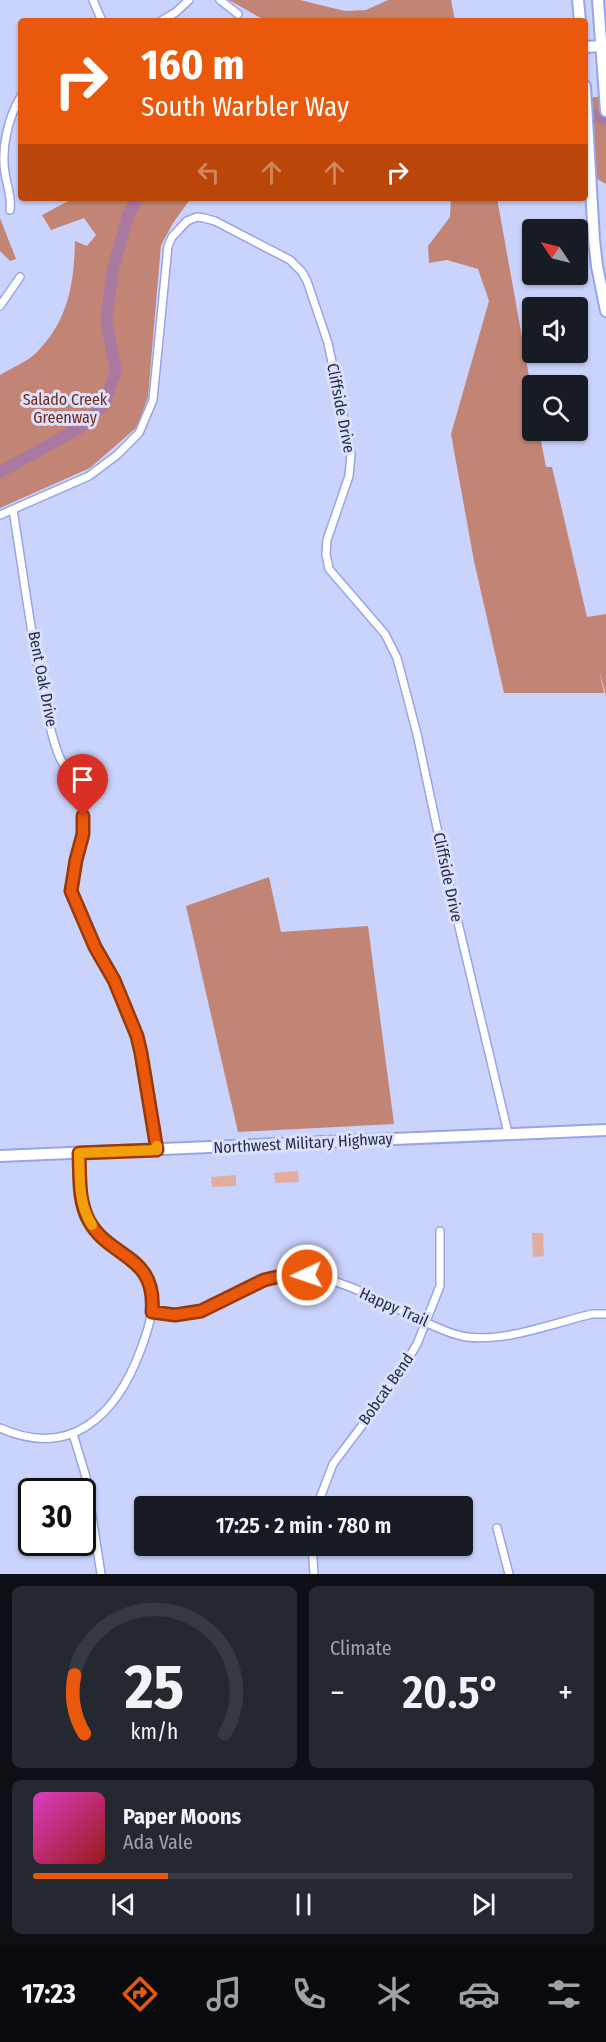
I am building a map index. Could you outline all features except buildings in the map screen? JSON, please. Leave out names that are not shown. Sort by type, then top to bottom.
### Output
[{"type":"main road","points":[[578,0],[580,18]]},
{"type":"main road","points":[[598,0],[606,111]]},
{"type":"main road","points":[[588,47],[602,46]]},
{"type":"main road","points":[[588,125],[597,266],[606,310]]},
{"type":"main road","name":"Northwest Military Highway","points":[[0,1156],[606,1130]]},
{"type":"street","points":[[93,0],[101,18]]},
{"type":"street","points":[[166,18],[189,0]]},
{"type":"street","points":[[220,0],[238,14]]},
{"type":"street","points":[[10,210],[4,156],[11,118],[18,103]]},
{"type":"street","name":"Cliffside Drive","points":[[0,515],[89,476],[117,455],[139,433],[153,400],[168,246],[172,237],[188,221],[197,218],[215,221],[290,260],[302,272],[317,306],[328,343],[351,454],[348,476],[327,540],[326,554],[329,569],[384,634],[402,675],[508,1133]]},
{"type":"street","points":[[0,306],[20,277]]},
{"type":"street","name":"Bent Oak Drive","points":[[13,510],[47,713],[60,758],[74,783],[83,816],[83,834],[71,891],[95,947],[114,980],[137,1036],[157,1150]]},
{"type":"street","points":[[0,1428],[13,1434],[41,1439],[73,1434],[88,1427],[100,1417],[124,1384],[137,1359],[152,1312],[148,1280],[143,1270],[135,1261],[102,1237],[93,1227],[84,1210],[80,1191],[79,1153]]},
{"type":"street","name":"Bobcat Bend","points":[[320,1496],[333,1464],[405,1366],[426,1322],[440,1286],[440,1231]]},
{"type":"street","name":"Happy Trail","points":[[152,1312],[175,1315],[201,1311],[264,1280],[281,1276],[307,1275],[341,1283],[426,1322],[465,1337],[502,1337],[592,1314],[606,1314]]},
{"type":"street","points":[[73,1434],[86,1477],[101,1574]]},
{"type":"street","points":[[497,1528],[509,1574]]},
{"type":"street","points":[[313,1556],[314,1574]]},
{"type":"shaded area","points":[[298,1171],[299,1182],[275,1183],[274,1173]]},
{"type":"shaded area","points":[[236,1175],[236,1186],[212,1187],[211,1177]]},
{"type":"shaded area","points":[[532,1233],[543,1233],[544,1256],[533,1257]]},
{"type":"green space","points":[[229,0],[300,0],[345,11],[366,10],[388,0],[451,0],[454,18],[261,18]]},
{"type":"green space","points":[[606,96],[606,184],[588,174],[588,98]]},
{"type":"green space","name":"Salado Creek Greenway","points":[[68,201],[189,201],[161,245],[148,397],[137,427],[90,468],[0,508],[0,375],[24,362],[47,341],[67,302],[73,273],[75,241],[87,246],[96,235],[84,218],[51,230],[42,215]]},
{"type":"green space","points":[[451,201],[498,201],[522,337],[522,363],[527,363],[529,375],[522,375],[522,441],[541,441],[546,467],[552,467],[587,617],[606,614],[606,696],[599,669],[604,693],[504,693],[474,561],[451,434],[489,301],[478,269],[447,260],[429,263],[428,246],[450,217]]},
{"type":"green space","points":[[0,218],[16,259],[10,261],[0,251]]},
{"type":"green space","points":[[269,877],[281,932],[368,926],[394,1124],[238,1132],[186,906]]},
{"type":"waterway","points":[[588,113],[606,119]]},
{"type":"waterway","points":[[0,472],[81,427],[105,402],[116,370],[106,320],[113,269],[128,215],[135,201]]},
{"type":"slow traffic","points":[[92,1225],[84,1210],[80,1191],[79,1153],[157,1150],[157,1146]]},
{"type":"route","points":[[83,816],[83,834],[71,891],[79,914],[114,980],[137,1036],[157,1150],[79,1153],[80,1191],[84,1210],[93,1227],[102,1237],[135,1261],[143,1270],[151,1294],[152,1312],[183,1315],[201,1311],[264,1280],[281,1276],[307,1275]]}]
